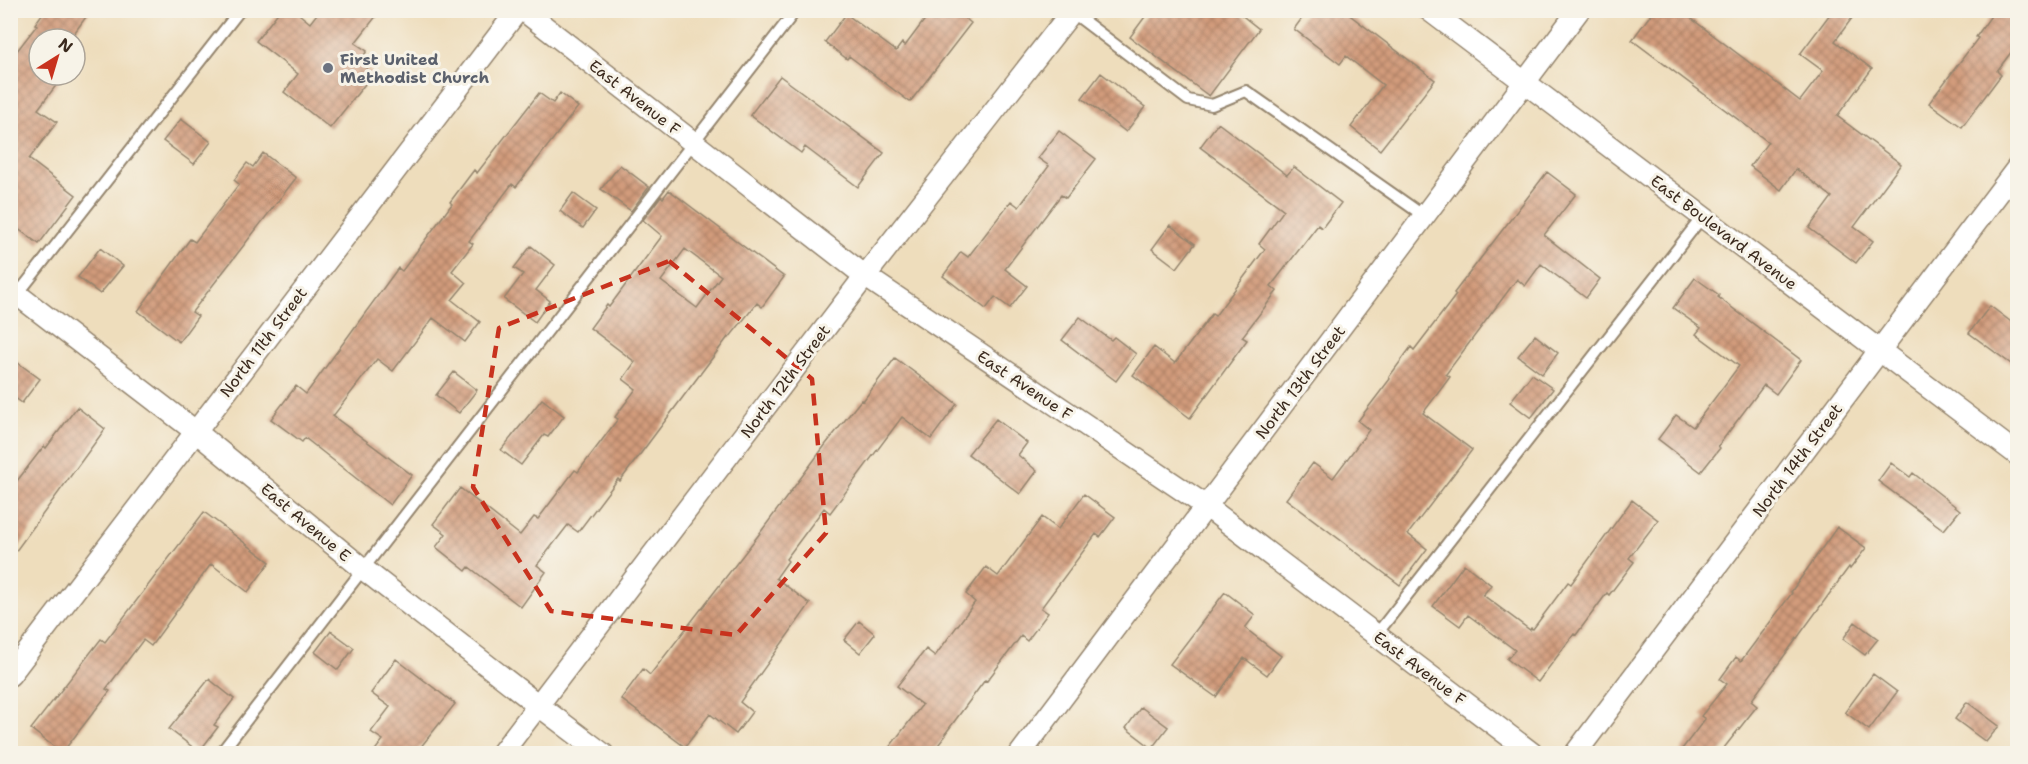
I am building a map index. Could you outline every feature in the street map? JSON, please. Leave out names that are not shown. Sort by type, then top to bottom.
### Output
[{"type":"street","name":"North 11th Street","points":[[10,675],[518,10]]},
{"type":"street","name":"East Avenue F","points":[[523,10],[865,276],[1206,506],[1533,753]]},
{"type":"street","name":"East Boulevard Avenue","points":[[1430,10],[2018,455]]},
{"type":"street","name":"North 13th Street","points":[[1020,753],[1579,10]]},
{"type":"street","name":"North 12th Street","points":[[501,753],[865,276],[1072,11]]},
{"type":"street","name":"North 14th Street","points":[[1575,753],[2018,167]]},
{"type":"street","name":"East Avenue E","points":[[13,295],[195,431],[362,568],[603,753]]},
{"type":"lane","points":[[13,295],[240,10]]},
{"type":"lane","points":[[220,753],[796,10]]},
{"type":"lane","points":[[1072,11],[1188,100],[1212,105],[1246,91],[1424,216]]},
{"type":"lane","points":[[1376,635],[1702,216]]},
{"type":"highlighted area","points":[[669,261],[812,379],[826,533],[736,635],[551,611],[473,487],[499,328]]},
{"type":"building","points":[[45,10],[91,10],[79,27],[35,27],[37,25],[35,24]]},
{"type":"building","name":"First United Methodist Church","points":[[280,10],[294,10],[310,23],[320,10],[381,10],[355,43],[367,51],[359,62],[373,74],[330,128],[284,92],[298,74],[256,41]]},
{"type":"building","points":[[932,10],[955,10],[971,23],[910,102],[849,56],[847,59],[825,42],[846,14],[896,51],[902,43],[905,46]]},
{"type":"building","points":[[1150,10],[1235,10],[1259,29],[1209,96],[1130,37]]},
{"type":"building","points":[[1308,10],[1343,10],[1435,80],[1380,150],[1351,127],[1383,85],[1346,56],[1340,64],[1294,29]]},
{"type":"building","points":[[1654,10],[1680,10],[1800,101],[1823,71],[1800,54],[1833,10],[1858,10],[1835,41],[1872,69],[1837,116],[1901,164],[1854,227],[1873,241],[1856,263],[1809,228],[1832,197],[1796,169],[1781,190],[1750,166],[1768,142],[1632,40]]},
{"type":"building","points":[[1995,10],[2018,10],[2018,43],[1997,71],[2001,75],[1962,127],[1929,103],[1978,38],[1976,37]]},
{"type":"building","points":[[27,38],[27,87],[55,87],[38,109],[57,122],[29,159],[76,195],[39,244],[10,223],[10,60]]},
{"type":"building","points":[[1101,73],[1145,107],[1126,132],[1082,98]]},
{"type":"building","points":[[780,76],[884,153],[858,187],[805,147],[801,153],[750,115]]},
{"type":"building","points":[[539,93],[553,103],[560,93],[578,107],[516,187],[512,184],[469,241],[473,244],[452,271],[466,283],[452,300],[480,322],[465,342],[433,318],[393,371],[377,359],[333,416],[412,475],[390,505],[305,438],[302,442],[271,419],[296,386],[306,394],[398,268],[402,271],[452,204],[450,202],[474,170],[477,173]]},
{"type":"building","points":[[181,119],[211,142],[194,164],[163,141]]},
{"type":"building","points":[[1218,123],[1287,175],[1294,167],[1341,203],[1322,228],[1318,225],[1271,286],[1277,291],[1242,337],[1247,340],[1190,418],[1133,375],[1154,347],[1175,363],[1212,314],[1215,316],[1265,249],[1259,244],[1284,210],[1200,147]]},
{"type":"building","points":[[1059,131],[1096,159],[1066,198],[1061,195],[1005,269],[1027,286],[1010,308],[995,297],[986,309],[943,276],[961,252],[968,257],[1011,201],[1019,207],[1049,166],[1038,158]]},
{"type":"building","points":[[263,153],[296,178],[192,312],[198,316],[179,342],[138,311],[190,239],[195,242],[239,184],[234,180],[247,163],[253,167]]},
{"type":"building","points":[[620,165],[649,187],[631,211],[601,189]]},
{"type":"building","points":[[1547,172],[1576,194],[1544,235],[1600,279],[1586,298],[1541,264],[1525,286],[1517,279],[1446,374],[1450,377],[1423,413],[1472,450],[1408,534],[1427,549],[1400,585],[1286,499],[1313,463],[1333,478],[1369,430],[1358,421],[1411,347],[1414,350],[1456,295],[1454,293]]},
{"type":"building","points":[[669,190],[784,277],[762,307],[757,303],[728,337],[620,481],[618,479],[578,532],[568,525],[537,565],[546,572],[521,607],[469,567],[466,571],[436,547],[446,534],[433,524],[460,488],[520,535],[534,517],[538,519],[575,470],[578,472],[618,419],[615,417],[636,389],[623,379],[635,362],[590,328],[607,305],[609,307],[662,236],[643,220],[661,196],[663,198]],"holes":[[[685,249],[721,276],[697,308],[661,281]]]},
{"type":"building","points":[[573,193],[596,210],[583,228],[560,211]]},
{"type":"building","points":[[1170,225],[1195,244],[1177,268],[1152,249]]},
{"type":"building","points":[[531,246],[555,265],[536,290],[550,301],[535,322],[504,299],[523,274],[514,268]]},
{"type":"building","points":[[100,248],[123,266],[100,294],[78,277]]},
{"type":"building","points":[[1695,278],[1801,360],[1776,394],[1764,385],[1701,472],[1658,439],[1676,415],[1693,427],[1739,366],[1696,334],[1701,328],[1673,308]]},
{"type":"building","points":[[1990,306],[2018,327],[2018,369],[1969,333]]},
{"type":"building","points":[[1080,317],[1111,340],[1114,337],[1136,354],[1116,381],[1062,340]]},
{"type":"building","points":[[1535,335],[1558,353],[1542,374],[1518,356]]},
{"type":"building","points":[[10,357],[40,379],[22,403],[10,394]]},
{"type":"building","points":[[895,358],[957,404],[931,439],[902,417],[830,513],[824,508],[786,559],[788,561],[776,578],[810,604],[740,702],[752,712],[736,734],[710,714],[685,747],[621,699],[643,669],[650,675],[826,444],[861,400],[863,401]]},
{"type":"building","points":[[454,372],[477,390],[459,413],[436,395]]},
{"type":"building","points":[[1532,374],[1553,389],[1531,418],[1510,402]]},
{"type":"building","points":[[542,399],[564,416],[548,437],[544,435],[521,465],[501,450]]},
{"type":"building","points":[[77,407],[105,429],[10,559],[10,490]]},
{"type":"building","points":[[996,419],[1027,443],[1018,455],[1037,471],[1020,494],[968,454]]},
{"type":"building","points":[[1891,463],[1910,477],[1913,473],[1960,510],[1944,530],[1878,481]]},
{"type":"building","points":[[1084,494],[1115,517],[1100,537],[1096,534],[1041,608],[1048,613],[1027,641],[1021,636],[987,681],[985,680],[932,753],[885,753],[922,705],[897,686],[926,649],[935,656],[975,602],[966,594],[986,567],[998,576],[1042,517],[1058,529]]},
{"type":"building","points":[[1632,500],[1658,520],[1629,558],[1634,562],[1609,595],[1607,593],[1576,635],[1574,634],[1538,682],[1507,659],[1515,650],[1468,615],[1460,626],[1433,606],[1464,564],[1491,585],[1483,595],[1530,630],[1533,629],[1568,582],[1571,584]]},
{"type":"building","points":[[204,512],[270,562],[248,592],[211,564],[151,646],[143,640],[106,689],[110,691],[62,753],[31,729],[101,639],[105,642]]},
{"type":"building","points":[[1837,527],[1866,548],[1850,569],[1849,567],[1751,701],[1757,706],[1720,753],[1679,753],[1705,719],[1701,716],[1727,684],[1720,679],[1736,657],[1741,661],[1792,593]]},
{"type":"building","points":[[1225,592],[1255,615],[1245,628],[1281,656],[1267,675],[1244,658],[1216,697],[1170,664]]},
{"type":"building","points":[[859,621],[875,634],[860,653],[844,640]]},
{"type":"building","points":[[1855,622],[1878,639],[1865,655],[1843,639]]},
{"type":"building","points":[[331,631],[354,648],[338,670],[315,652]]},
{"type":"building","points":[[396,659],[455,704],[416,753],[373,753],[383,740],[371,732],[390,707],[371,693]]},
{"type":"building","points":[[1873,674],[1897,692],[1869,730],[1845,712]]},
{"type":"building","points":[[209,679],[234,699],[214,725],[218,727],[199,752],[169,729]]},
{"type":"building","points":[[1967,702],[1999,726],[1986,742],[1955,719]]},
{"type":"building","points":[[1141,707],[1168,727],[1152,748],[1126,728]]},
{"type":"place","name":"First United Methodist Church","points":[[328,68]]}]
